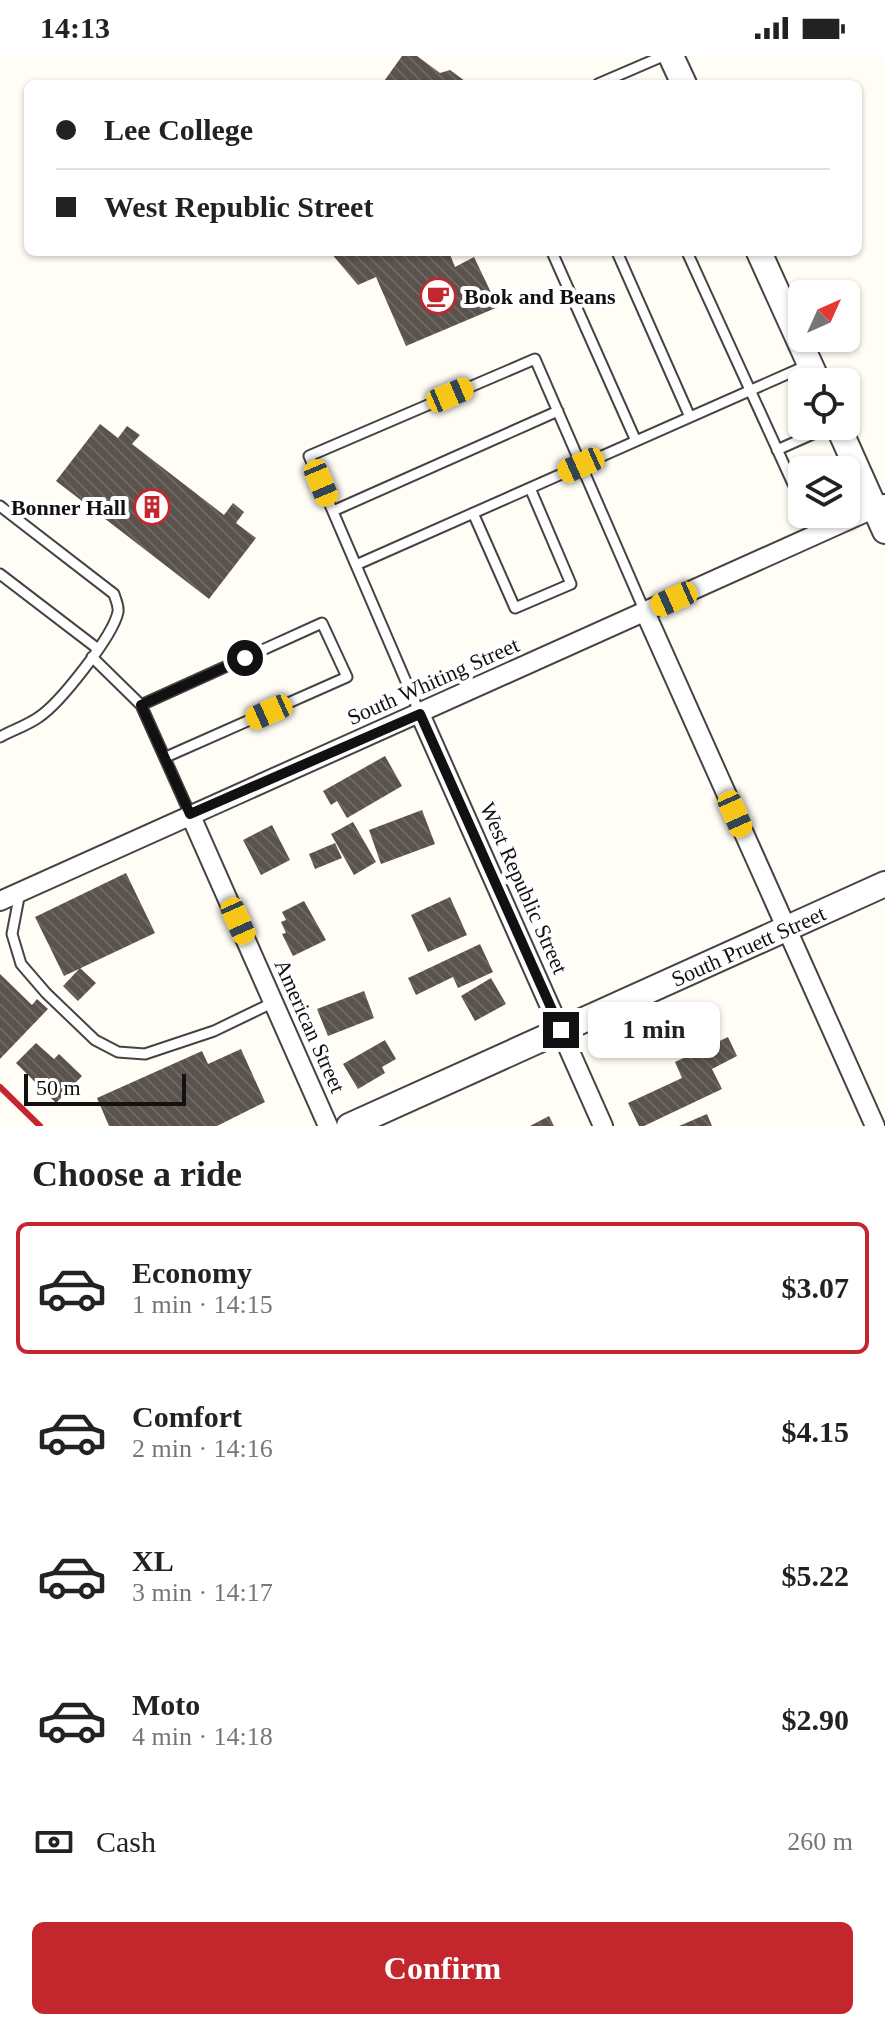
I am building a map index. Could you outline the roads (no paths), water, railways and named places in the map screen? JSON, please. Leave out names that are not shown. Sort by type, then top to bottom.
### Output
[{"type":"street","points":[[671,56],[682,80]]},
{"type":"street","points":[[761,256],[812,368]]},
{"type":"street","points":[[845,440],[882,514]]},
{"type":"street","name":"South Whiting Street","points":[[0,901],[645,612],[882,514]]},
{"type":"street","points":[[645,612],[875,1126]]},
{"type":"street","name":"West Republic Street","points":[[420,714],[603,1126]]},
{"type":"street","name":"American Street","points":[[190,814],[328,1126]]},
{"type":"street","name":"South Pruett Street","points":[[349,1126],[885,884]]},
{"type":"lane","points":[[614,80],[663,56]]},
{"type":"lane","points":[[554,256],[636,441]]},
{"type":"lane","points":[[619,256],[690,417]]},
{"type":"lane","points":[[689,256],[788,473]]},
{"type":"lane","points":[[420,714],[309,456],[535,359],[645,612]]},
{"type":"lane","points":[[356,565],[750,391],[788,380]]},
{"type":"lane","points":[[333,511],[558,411]]},
{"type":"lane","points":[[777,450],[800,440]]},
{"type":"lane","points":[[473,513],[515,608],[571,584],[530,488]]},
{"type":"lane","points":[[0,506],[114,594],[119,609],[113,626],[95,653],[40,716],[0,737]]},
{"type":"lane","points":[[0,574],[95,653],[141,705],[190,814]]},
{"type":"lane","points":[[141,705],[322,623],[347,677],[166,757]]},
{"type":"lane","points":[[20,892],[12,934],[21,964],[95,1040],[118,1052],[145,1054],[214,1031],[274,1002]]},
{"type":"railway","points":[[0,1087],[40,1126]]},
{"type":"place","name":"Book and Beans","points":[[438,296]]},
{"type":"place","name":"Bonner Hall","points":[[152,507]]}]
